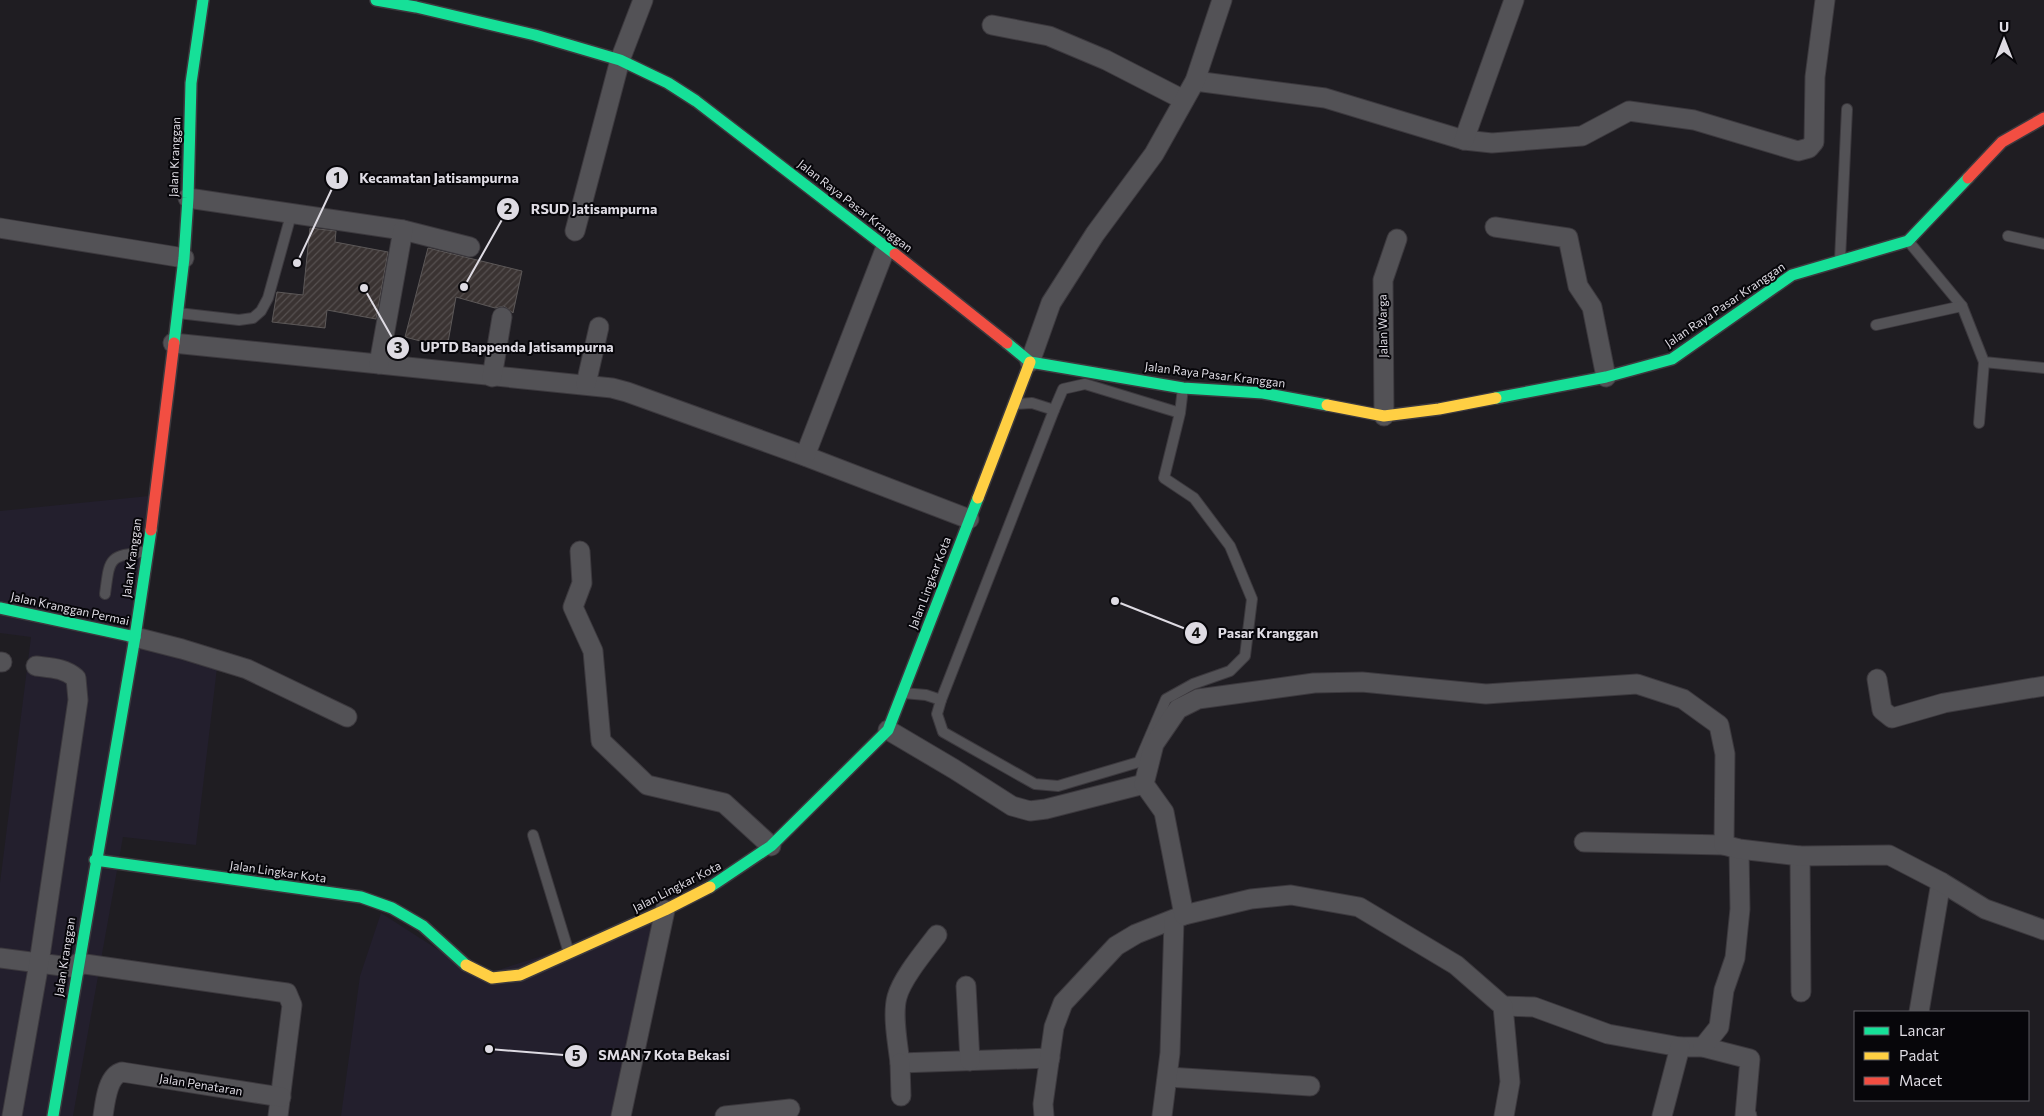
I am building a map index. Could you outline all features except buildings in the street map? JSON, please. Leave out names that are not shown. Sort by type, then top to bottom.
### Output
[{"type":"main road","name":"Jalan Kranggan","points":[[53,1116],[148,551],[184,258],[188,198],[191,83],[203,0]]},
{"type":"main road","name":"Jalan Raya Pasar Kranggan","points":[[376,0],[416,7],[535,35],[620,60],[668,83],[696,101],[886,247],[1030,362],[1183,388],[1263,392],[1384,416],[1440,409],[1606,377],[1672,359],[1792,275],[1908,241]]},
{"type":"main road","points":[[1908,241],[2002,142],[2044,118]]},
{"type":"main road","name":"Jalan Lingkar Kota","points":[[96,860],[361,897],[392,908],[423,926],[465,965],[492,978],[520,975],[570,954],[720,883],[771,846],[888,730],[1030,362]]},
{"type":"main road","name":"Jalan Kranggan Permai","points":[[0,608],[135,637]]},
{"type":"street","points":[[575,231],[620,60],[643,0]]},
{"type":"street","points":[[1030,362],[1051,303],[1095,234],[1154,154],[1195,80],[1222,0]]},
{"type":"street","points":[[1464,140],[1514,0]]},
{"type":"street","points":[[1195,80],[1325,98],[1464,140],[1492,143],[1582,136],[1629,111],[1694,120],[1798,151],[1809,148],[1814,142],[1815,76],[1824,0]]},
{"type":"street","points":[[992,25],[1049,36],[1106,60],[1184,100]]},
{"type":"street","points":[[188,198],[291,215],[403,230],[470,248]]},
{"type":"street","points":[[1496,227],[1568,238],[1578,286],[1592,307],[1606,377]]},
{"type":"street","points":[[0,228],[184,258]]},
{"type":"street","points":[[379,364],[403,230]]},
{"type":"street","name":"Jalan Warga","points":[[1384,416],[1383,280],[1397,239]]},
{"type":"street","points":[[805,456],[886,247]]},
{"type":"street","points":[[492,377],[502,317]]},
{"type":"street","points":[[586,384],[599,327]]},
{"type":"street","points":[[173,343],[492,377],[586,384],[628,392],[805,456],[969,519]]},
{"type":"street","points":[[580,551],[582,583],[573,607],[593,652],[601,741],[647,785],[724,803],[771,846]]},
{"type":"street","points":[[135,637],[247,669],[347,717]]},
{"type":"street","points":[[12,1116],[39,963],[78,700],[76,678],[62,669],[36,666]]},
{"type":"street","points":[[1877,679],[1882,710],[1892,718],[1944,703],[2044,686]]},
{"type":"street","points":[[1162,1116],[1168,1077],[1174,963],[1179,917],[1164,812],[1144,784],[1154,744],[1178,709],[1198,699],[1314,683],[1362,682],[1486,694],[1637,684],[1684,699],[1719,725],[1725,754],[1731,847],[1740,909],[1735,958],[1724,990],[1719,1027],[1703,1048]]},
{"type":"street","points":[[888,730],[1012,806],[1030,811],[1046,809],[1144,784]]},
{"type":"street","points":[[1584,842],[1731,847],[1800,856],[1889,855],[1941,882],[1985,909],[2044,930]]},
{"type":"street","points":[[1800,856],[1801,992]]},
{"type":"street","points":[[1919,1011],[1941,882]]},
{"type":"street","points":[[1044,1116],[1043,1104],[1054,1027],[1063,1003],[1116,946],[1136,934],[1179,917],[1251,899],[1291,895],[1359,907],[1456,965],[1503,1006],[1534,1007],[1608,1034],[1680,1047],[1703,1048],[1750,1059],[1745,1116],[1747,1116]]},
{"type":"street","points":[[621,1116],[665,910]]},
{"type":"street","points":[[901,1096],[896,1016],[897,996],[937,935]]},
{"type":"street","points":[[0,958],[288,993],[292,1005],[278,1116]]},
{"type":"street","points":[[966,986],[970,1060]]},
{"type":"street","points":[[1503,1006],[1510,1082],[1504,1116]]},
{"type":"street","points":[[1662,1116],[1680,1047]]},
{"type":"street","points":[[900,1063],[1050,1058]]},
{"type":"street","name":"Jalan Penataran","points":[[103,1116],[107,1093],[115,1076],[122,1072],[281,1097]]},
{"type":"street","points":[[1168,1077],[1310,1086]]},
{"type":"street","points":[[725,1116],[790,1109]]},
{"type":"lane","points":[[1840,261],[1847,109]]},
{"type":"lane","points":[[177,313],[239,320],[253,318],[261,311],[268,298],[291,215]]},
{"type":"lane","points":[[2008,236],[2044,244]]},
{"type":"lane","points":[[1908,241],[1962,306],[1984,362],[1979,424]]},
{"type":"lane","points":[[1876,325],[1962,306]]},
{"type":"lane","points":[[1984,362],[2044,368]]},
{"type":"lane","points":[[1180,413],[1085,384],[1064,389],[1054,410],[937,714],[943,732],[1035,784],[1058,786],[1139,762],[1166,699],[1193,684],[1230,671],[1245,656],[1252,599],[1230,546],[1194,498],[1164,478],[1180,413],[1183,388]]},
{"type":"lane","points":[[1014,404],[1032,403],[1054,410]]},
{"type":"lane","points":[[105,594],[109,563],[120,555],[148,551]]},
{"type":"lane","points":[[902,693],[926,695],[941,700]]},
{"type":"lane","points":[[533,835],[570,954]]},
{"type":"shaded area","points":[[149,496],[127,644],[219,651],[196,845],[123,837],[73,1116],[0,1116],[0,883],[31,637],[0,633],[0,511]]},
{"type":"shaded area","points":[[381,913],[479,976],[652,921],[654,933],[615,1116],[341,1116],[360,976]]},
{"type":"traffic: fast","points":[[174,343],[184,258],[188,198],[191,83],[203,0]]},
{"type":"traffic: fast","points":[[376,0],[416,7],[535,35],[620,60],[668,83],[696,101],[895,254]]},
{"type":"traffic: fast","points":[[1496,398],[1606,377],[1672,359],[1792,275],[1908,241],[1968,178]]},
{"type":"traffic: fast","points":[[1007,343],[1030,362],[1183,388],[1263,393],[1327,405]]},
{"type":"traffic: fast","points":[[710,887],[771,846],[888,730],[978,498]]},
{"type":"traffic: fast","points":[[53,1116],[135,637],[151,530]]},
{"type":"traffic: fast","points":[[0,608],[135,637]]},
{"type":"traffic: fast","points":[[95,860],[361,897],[392,908],[423,926],[466,965]]},
{"type":"traffic: slow","points":[[978,498],[1030,362]]},
{"type":"traffic: slow","points":[[1327,405],[1384,416],[1439,409],[1496,398]]},
{"type":"traffic: slow","points":[[466,965],[492,978],[520,975],[665,910],[710,887]]},
{"type":"traffic: jam","points":[[1968,178],[2002,142],[2044,118]]},
{"type":"traffic: jam","points":[[895,254],[1007,343]]},
{"type":"traffic: jam","points":[[151,530],[174,343]]},
{"type":"place","name":"Kecamatan Jatisampurna","points":[[297,263]]},
{"type":"place","name":"RSUD Jatisampurna","points":[[464,287]]},
{"type":"place","name":"UPTD Bappenda Jatisampurna","points":[[364,288]]},
{"type":"place","name":"Pasar Kranggan","points":[[1115,601]]},
{"type":"place","name":"SMAN 7 Kota Bekasi","points":[[489,1049]]}]
